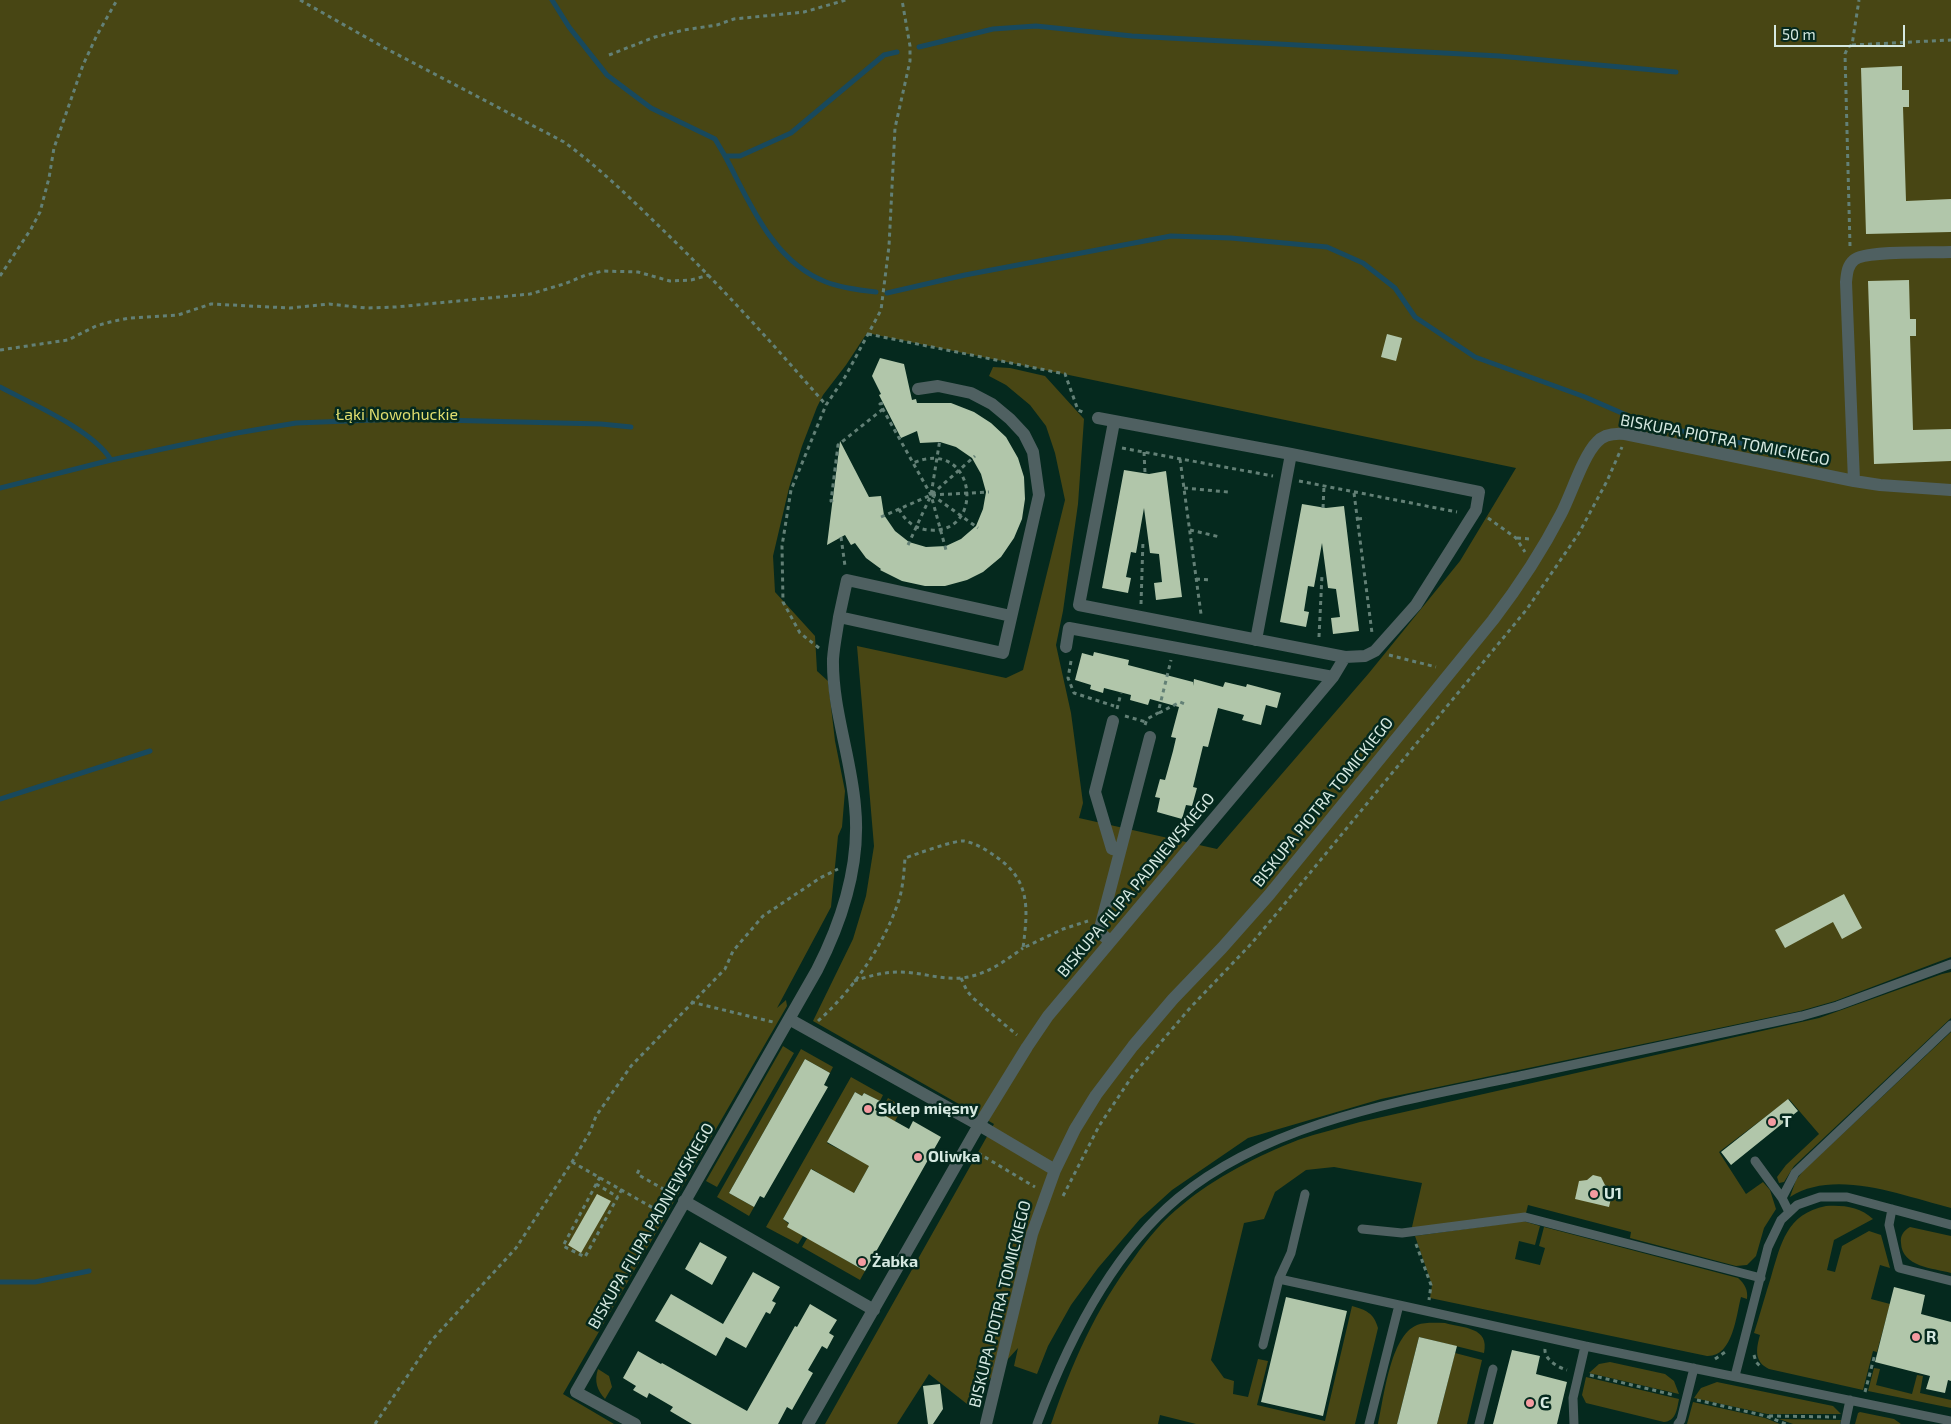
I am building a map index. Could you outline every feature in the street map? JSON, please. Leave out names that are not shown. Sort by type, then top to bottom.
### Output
[{"type":"street","points":[[1851,263],[1855,259],[1869,255],[1951,252]]},
{"type":"street","name":"BISKUPA PIOTRA TOMICKIEGO","points":[[1851,263],[1848,268],[1846,282],[1854,481]]},
{"type":"street","points":[[839,617],[1002,653],[1039,495],[1033,452],[1024,434],[1010,419],[992,404],[978,396],[963,390],[938,386],[918,389]]},
{"type":"street","points":[[1098,418],[1479,492],[1474,513],[1416,605],[1375,651],[1365,656],[1345,657],[1318,652],[1079,605],[1114,422]]},
{"type":"street","name":"BISKUPA PIOTRA TOMICKIEGO","points":[[986,1424],[1032,1234],[1056,1170],[1075,1129],[1096,1095],[1172,999],[1222,948],[1269,895],[1509,599],[1535,560],[1562,512],[1590,451],[1598,440],[1608,435],[1629,435],[1854,481],[1880,485],[1951,490]]},
{"type":"street","points":[[1256,640],[1291,454]]},
{"type":"street","points":[[847,580],[1011,616]]},
{"type":"street","name":"BISKUPA FILIPA PADNIEWSKIEGO","points":[[634,1424],[576,1392],[816,970],[837,928],[843,911],[855,862],[855,806],[835,685],[833,659],[847,580]]},
{"type":"street","points":[[1066,647],[1069,628],[1333,677]]},
{"type":"street","name":"BISKUPA FILIPA PADNIEWSKIEGO","points":[[808,1424],[1026,1047],[1048,1016],[1110,941],[1333,677],[1345,657]]},
{"type":"street","points":[[1118,718],[1095,792],[1112,849],[1120,851]]},
{"type":"street","points":[[1110,941],[1099,932],[1150,737]]},
{"type":"street","points":[[787,1022],[809,1029],[1056,1170]]},
{"type":"street","points":[[684,1201],[874,1310]]},
{"type":"lane","points":[[1038,1424],[1054,1379],[1110,1274],[1149,1226],[1178,1198],[1214,1171],[1248,1152],[1287,1135],[1384,1105],[1802,1016],[1837,1006],[1951,964]]},
{"type":"lane","points":[[1782,1198],[1795,1172],[1951,1025]]},
{"type":"lane","points":[[1755,1160],[1782,1198],[1789,1212]]},
{"type":"lane","points":[[1262,1345],[1279,1279],[1292,1253],[1305,1194]]},
{"type":"lane","points":[[1735,1376],[1774,1232],[1789,1212],[1810,1200],[1833,1196],[1847,1197],[1951,1225]]},
{"type":"lane","points":[[1892,1209],[1889,1225],[1898,1268],[1951,1280]]},
{"type":"lane","points":[[1362,1229],[1402,1233],[1524,1217],[1761,1278]]},
{"type":"lane","points":[[1279,1279],[1547,1338],[1951,1421]]},
{"type":"lane","points":[[1369,1424],[1399,1305]]},
{"type":"lane","points":[[1574,1424],[1573,1398],[1585,1346]]},
{"type":"lane","points":[[1678,1424],[1687,1398],[1694,1368]]},
{"type":"lane","points":[[1479,1424],[1493,1369]]},
{"type":"lane","points":[[1845,1421],[1850,1400]]},
{"type":"path","points":[[0,276],[40,212],[49,178],[54,148],[83,65],[116,0]]},
{"type":"path","points":[[300,0],[385,48],[564,142],[613,181],[708,274],[771,342],[826,406]]},
{"type":"path","points":[[609,55],[655,37],[684,30],[717,25],[734,19],[804,12],[846,0]]},
{"type":"path","points":[[833,659],[800,633],[783,602],[782,546],[791,490],[826,406],[845,377],[881,310],[889,246],[893,150],[910,61],[910,46],[902,0]]},
{"type":"path","points":[[1852,45],[1859,0]]},
{"type":"path","points":[[1851,263],[1845,54],[1848,46],[1951,40]]},
{"type":"path","points":[[0,350],[68,340],[96,326],[110,322],[130,318],[178,316],[211,304],[290,308],[329,304],[366,308],[396,307],[530,294],[603,271],[638,272],[670,281],[691,280],[708,274]]},
{"type":"path","points":[[868,334],[1065,374],[1078,410],[1098,418]]},
{"type":"path","points":[[883,403],[880,404],[931,495],[946,550]]},
{"type":"path","points":[[833,500],[831,500],[838,445],[883,409]]},
{"type":"path","points":[[908,545],[931,495],[940,438]]},
{"type":"path","points":[[1109,445],[1474,513],[1516,538],[1522,549],[1535,560]]},
{"type":"path","points":[[1144,452],[1145,473]]},
{"type":"path","points":[[881,517],[931,495],[975,456]]},
{"type":"path","points":[[899,509],[903,516],[916,527],[928,530],[940,529],[951,524],[961,516],[968,500],[964,477],[959,470],[946,461],[937,458],[923,459],[913,463]]},
{"type":"path","points":[[1180,459],[1200,608]]},
{"type":"path","points":[[1323,508],[1324,486]]},
{"type":"path","points":[[1184,488],[1228,492]]},
{"type":"path","points":[[931,495],[989,492]]},
{"type":"path","points":[[1354,492],[1375,651],[1451,671]]},
{"type":"path","points":[[931,495],[978,528]]},
{"type":"path","points":[[1358,518],[1366,518]]},
{"type":"path","points":[[1190,530],[1220,537]]},
{"type":"path","points":[[842,537],[847,580]]},
{"type":"path","points":[[1141,617],[1143,540]]},
{"type":"path","points":[[1364,566],[1370,565]]},
{"type":"path","points":[[1318,652],[1322,575]]},
{"type":"path","points":[[1196,579],[1212,580]]},
{"type":"path","points":[[1066,647],[1074,649],[1068,678],[1074,693],[1117,707]]},
{"type":"path","points":[[1158,713],[1174,647]]},
{"type":"path","points":[[1150,737],[1144,730],[1147,719],[1180,702],[1185,704]]},
{"type":"path","points":[[1118,718],[1146,722]]},
{"type":"path","points":[[809,1029],[829,1012],[854,981],[887,929],[900,898],[905,858],[964,841],[985,849],[1008,864],[1023,887],[1026,928],[1023,948]]},
{"type":"path","points":[[375,1424],[431,1341],[516,1248],[572,1162],[590,1132],[596,1116],[631,1066],[725,969],[733,951],[763,916],[820,878],[855,862]]},
{"type":"path","points":[[854,981],[873,975],[900,972],[961,978],[978,974],[994,968],[1023,948],[1063,929],[1103,918]]},
{"type":"path","points":[[961,978],[967,991],[973,998],[1012,1030],[1026,1047]]},
{"type":"path","points":[[691,1002],[787,1022]]},
{"type":"path","points":[[968,1145],[979,1154],[1034,1185],[1037,1190]]},
{"type":"path","points":[[572,1162],[673,1220]]},
{"type":"path","points":[[639,1170],[637,1174],[684,1201]]},
{"type":"path","points":[[600,1177],[563,1246],[585,1257],[622,1189]]},
{"type":"path","points":[[596,1184],[618,1197]]},
{"type":"path","points":[[1412,1232],[1431,1285],[1429,1300]]},
{"type":"path","points":[[1547,1338],[1544,1352],[1546,1357],[1563,1369],[1766,1416],[1786,1424]]},
{"type":"path","points":[[1766,1416],[1845,1421]]},
{"type":"green space","name":"Łąki Nowohuckie","points":[[0,0],[1951,0],[1951,957],[1835,1001],[1800,1011],[1381,1099],[1248,1138],[1172,1190],[1140,1219],[1098,1268],[1071,1305],[1048,1346],[1037,1374],[1014,1366],[1018,1348],[967,1404],[929,1374],[897,1424],[825,1424],[994,1124],[813,1021],[853,939],[866,896],[874,846],[857,646],[1006,678],[1023,670],[1065,500],[1055,453],[1046,426],[1030,405],[1006,385],[989,376],[993,367],[1010,368],[1045,376],[1084,419],[1078,504],[1063,611],[1056,645],[1071,713],[1083,803],[1079,818],[1217,849],[1369,673],[1460,561],[1516,468],[867,333],[823,395],[817,407],[789,488],[773,556],[775,592],[815,636],[817,671],[828,681],[835,741],[845,791],[842,827],[838,836],[831,907],[777,1008],[786,1000],[787,1006],[563,1394],[614,1424],[0,1424]]},
{"type":"green space","points":[[1951,972],[1951,1018],[1794,1166],[1784,1182],[1779,1183],[1777,1177],[1786,1165],[1819,1134],[1789,1099],[1719,1152],[1746,1194],[1763,1182],[1770,1190],[1776,1209],[1764,1228],[1756,1256],[1747,1265],[1736,1266],[1630,1238],[1631,1232],[1528,1205],[1526,1213],[1414,1228],[1412,1227],[1422,1183],[1334,1167],[1306,1170],[1275,1192],[1264,1219],[1244,1223],[1211,1360],[1224,1378],[1234,1381],[1233,1394],[1248,1397],[1258,1359],[1268,1361],[1257,1405],[1325,1421],[1352,1306],[1361,1309],[1372,1316],[1378,1328],[1355,1424],[1196,1424],[1160,1415],[1158,1424],[1051,1424],[1076,1358],[1096,1317],[1120,1278],[1145,1243],[1168,1217],[1195,1195],[1253,1160],[1298,1140],[1360,1122],[1819,1018]]},
{"type":"green space","points":[[1951,1032],[1951,1208],[1869,1187],[1848,1185],[1827,1185],[1808,1189],[1790,1197],[1796,1180],[1803,1171]]},
{"type":"green space","points":[[783,1046],[794,1053],[717,1187],[706,1181]]},
{"type":"green space","points":[[801,1049],[833,1067],[830,1073],[805,1059],[729,1193],[754,1207],[749,1216],[717,1197]]},
{"type":"green space","points":[[851,1077],[883,1095],[880,1101],[864,1093],[862,1096],[855,1092],[827,1143],[854,1157],[888,1098],[903,1107],[823,1247],[865,1271],[860,1280],[802,1247],[838,1185],[812,1169],[783,1219],[803,1236],[798,1244],[766,1227]]},
{"type":"green space","points":[[1826,1206],[1851,1208],[1863,1212],[1873,1219],[1834,1240],[1827,1270],[1835,1272],[1842,1246],[1869,1231],[1881,1235],[1890,1268],[1880,1265],[1871,1299],[1890,1304],[1877,1352],[1873,1351],[1863,1390],[1769,1369],[1761,1363],[1757,1355],[1760,1335],[1754,1333],[1782,1242],[1787,1232],[1802,1216]]},
{"type":"green space","points":[[1523,1221],[1540,1226],[1535,1245],[1519,1241],[1515,1259],[1540,1265],[1545,1248],[1539,1246],[1544,1227],[1738,1278],[1746,1287],[1747,1299],[1741,1297],[1735,1324],[1728,1343],[1716,1355],[1707,1356],[1430,1298],[1432,1285],[1415,1236]]},
{"type":"green space","points":[[1910,1227],[1951,1236],[1951,1273],[1928,1268],[1913,1262],[1907,1257],[1903,1251],[1901,1238]]},
{"type":"green space","points":[[1445,1323],[1479,1333],[1485,1344],[1484,1353],[1419,1337],[1397,1424],[1378,1424],[1386,1384],[1394,1354],[1400,1341],[1408,1331],[1417,1325]]},
{"type":"green space","points":[[1455,1353],[1482,1360],[1467,1424],[1437,1424]]},
{"type":"green space","points":[[1610,1362],[1665,1374],[1674,1381],[1679,1394],[1589,1373],[1599,1364]]},
{"type":"green space","points":[[1874,1368],[1880,1369],[1876,1385],[1912,1394],[1917,1375],[1923,1376],[1920,1393],[1951,1400],[1951,1408],[1868,1391]]},
{"type":"green space","points":[[598,1369],[609,1376],[612,1387],[605,1399],[597,1385]]},
{"type":"green space","points":[[1586,1377],[1679,1399],[1678,1407],[1673,1417],[1664,1422],[1586,1403],[1582,1395]]},
{"type":"green space","points":[[1717,1382],[1833,1406],[1841,1414],[1767,1414],[1694,1398],[1701,1388]]},
{"type":"green space","points":[[1693,1402],[1765,1418],[1780,1424],[1687,1424]]},
{"type":"green space","points":[[1860,1412],[1894,1419],[1901,1424],[1855,1424]]},
{"type":"green space","points":[[1779,1419],[1841,1420],[1840,1424],[1793,1424]]},
{"type":"building","points":[[1902,66],[1902,90],[1909,90],[1909,107],[1903,107],[1906,201],[1951,199],[1951,232],[1866,234],[1861,68]]},
{"type":"building","points":[[1909,280],[1910,319],[1916,319],[1916,336],[1910,336],[1913,430],[1951,429],[1951,461],[1874,464],[1868,281]]},
{"type":"building","points":[[1387,334],[1402,338],[1396,361],[1381,357]]},
{"type":"building","points":[[880,358],[904,364],[912,400],[916,399],[917,403],[951,403],[974,412],[991,423],[1006,437],[1018,458],[1024,477],[1025,499],[1022,519],[1014,538],[1001,557],[983,572],[967,580],[945,586],[925,586],[902,581],[880,570],[866,558],[855,543],[851,545],[845,535],[827,545],[840,441],[869,497],[881,496],[884,515],[895,531],[909,542],[926,547],[946,546],[961,539],[976,526],[983,509],[986,492],[981,474],[972,458],[956,447],[940,442],[920,443],[917,431],[901,438],[879,395],[881,394],[872,376]]},
{"type":"building","points":[[1124,470],[1149,474],[1166,471],[1182,597],[1156,600],[1154,583],[1162,582],[1159,554],[1150,553],[1144,508],[1136,553],[1131,552],[1126,577],[1131,578],[1128,593],[1102,588]]},
{"type":"building","points":[[1302,504],[1326,508],[1344,506],[1359,631],[1333,634],[1331,618],[1340,617],[1336,589],[1328,588],[1322,543],[1314,587],[1308,586],[1304,611],[1309,612],[1306,627],[1280,622]]},
{"type":"building","points":[[1094,652],[1129,660],[1128,665],[1193,682],[1193,686],[1194,679],[1223,687],[1225,682],[1246,687],[1247,684],[1281,693],[1277,708],[1266,705],[1261,725],[1242,720],[1244,715],[1218,708],[1208,747],[1203,746],[1193,787],[1197,788],[1192,806],[1186,805],[1182,819],[1157,812],[1160,798],[1155,797],[1160,779],[1165,780],[1173,751],[1176,738],[1171,737],[1179,707],[1150,699],[1148,705],[1130,700],[1131,695],[1104,688],[1103,693],[1090,689],[1091,685],[1075,680],[1082,653],[1093,656]]},
{"type":"building","points":[[1844,894],[1862,928],[1842,939],[1833,922],[1785,948],[1775,930]]},
{"type":"building","points":[[805,1059],[830,1073],[824,1085],[828,1087],[764,1198],[760,1196],[754,1207],[729,1193]]},
{"type":"building","points":[[855,1092],[862,1096],[864,1093],[880,1101],[875,1110],[909,1129],[913,1121],[941,1137],[865,1271],[787,1227],[789,1223],[783,1219],[811,1169],[854,1193],[869,1166],[827,1142]]},
{"type":"building","name":"T","points":[[1788,1099],[1798,1111],[1731,1165],[1721,1152]]},
{"type":"building","name":"U1","points":[[1593,1175],[1601,1177],[1605,1185],[1613,1190],[1609,1207],[1575,1199],[1579,1181],[1587,1180]]},
{"type":"building","points":[[597,1194],[611,1201],[581,1253],[568,1245]]},
{"type":"building","points":[[700,1242],[727,1257],[712,1285],[685,1269]]},
{"type":"building","points":[[753,1272],[780,1287],[772,1301],[776,1303],[770,1314],[766,1312],[746,1348],[726,1337],[716,1356],[655,1321],[671,1294],[723,1324]]},
{"type":"building","name":"R","points":[[1894,1287],[1925,1295],[1921,1314],[1951,1322],[1951,1381],[1948,1380],[1945,1393],[1926,1389],[1930,1376],[1875,1362]]},
{"type":"building","points":[[1286,1297],[1347,1311],[1323,1416],[1261,1402]]},
{"type":"building","points":[[810,1304],[837,1320],[829,1333],[834,1336],[827,1349],[822,1346],[808,1370],[813,1373],[792,1410],[787,1407],[778,1424],[692,1424],[670,1411],[673,1407],[649,1393],[647,1398],[633,1390],[636,1386],[623,1378],[638,1351],[747,1411],[795,1326],[797,1327]]},
{"type":"building","points":[[1419,1337],[1457,1346],[1437,1424],[1397,1424]]},
{"type":"building","name":"C","points":[[1512,1350],[1540,1356],[1536,1374],[1567,1382],[1557,1424],[1493,1424]]},
{"type":"building","points":[[940,1384],[943,1409],[933,1424],[928,1424],[923,1386]]},
{"type":"waterway","points":[[552,0],[569,27],[607,75],[651,108],[715,139],[725,156],[740,156],[791,133],[884,55],[897,52]]},
{"type":"waterway","points":[[919,47],[993,29],[1036,26],[1132,36],[1499,56],[1676,72]]},
{"type":"waterway","points":[[725,156],[765,229],[777,246],[791,260],[807,273],[826,282],[857,290],[876,292]]},
{"type":"waterway","points":[[887,293],[965,275],[1171,236],[1231,238],[1327,247],[1363,263],[1395,288],[1415,317],[1475,357],[1585,397],[1647,424],[1825,460]]},
{"type":"waterway","points":[[0,387],[76,428],[91,438],[111,460]]},
{"type":"waterway","points":[[0,488],[111,460],[237,433],[296,423],[400,419],[601,424],[631,427]]},
{"type":"waterway","points":[[0,799],[150,751]]},
{"type":"waterway","points":[[0,1282],[35,1282],[89,1271]]},
{"type":"place","name":"Sklep mięsny","points":[[868,1109]]},
{"type":"place","name":"T","points":[[1772,1122]]},
{"type":"place","name":"Oliwka","points":[[918,1157]]},
{"type":"place","name":"U1","points":[[1594,1194]]},
{"type":"place","name":"Żabka","points":[[862,1262]]},
{"type":"place","name":"R","points":[[1916,1337]]},
{"type":"place","name":"C","points":[[1530,1403]]}]
